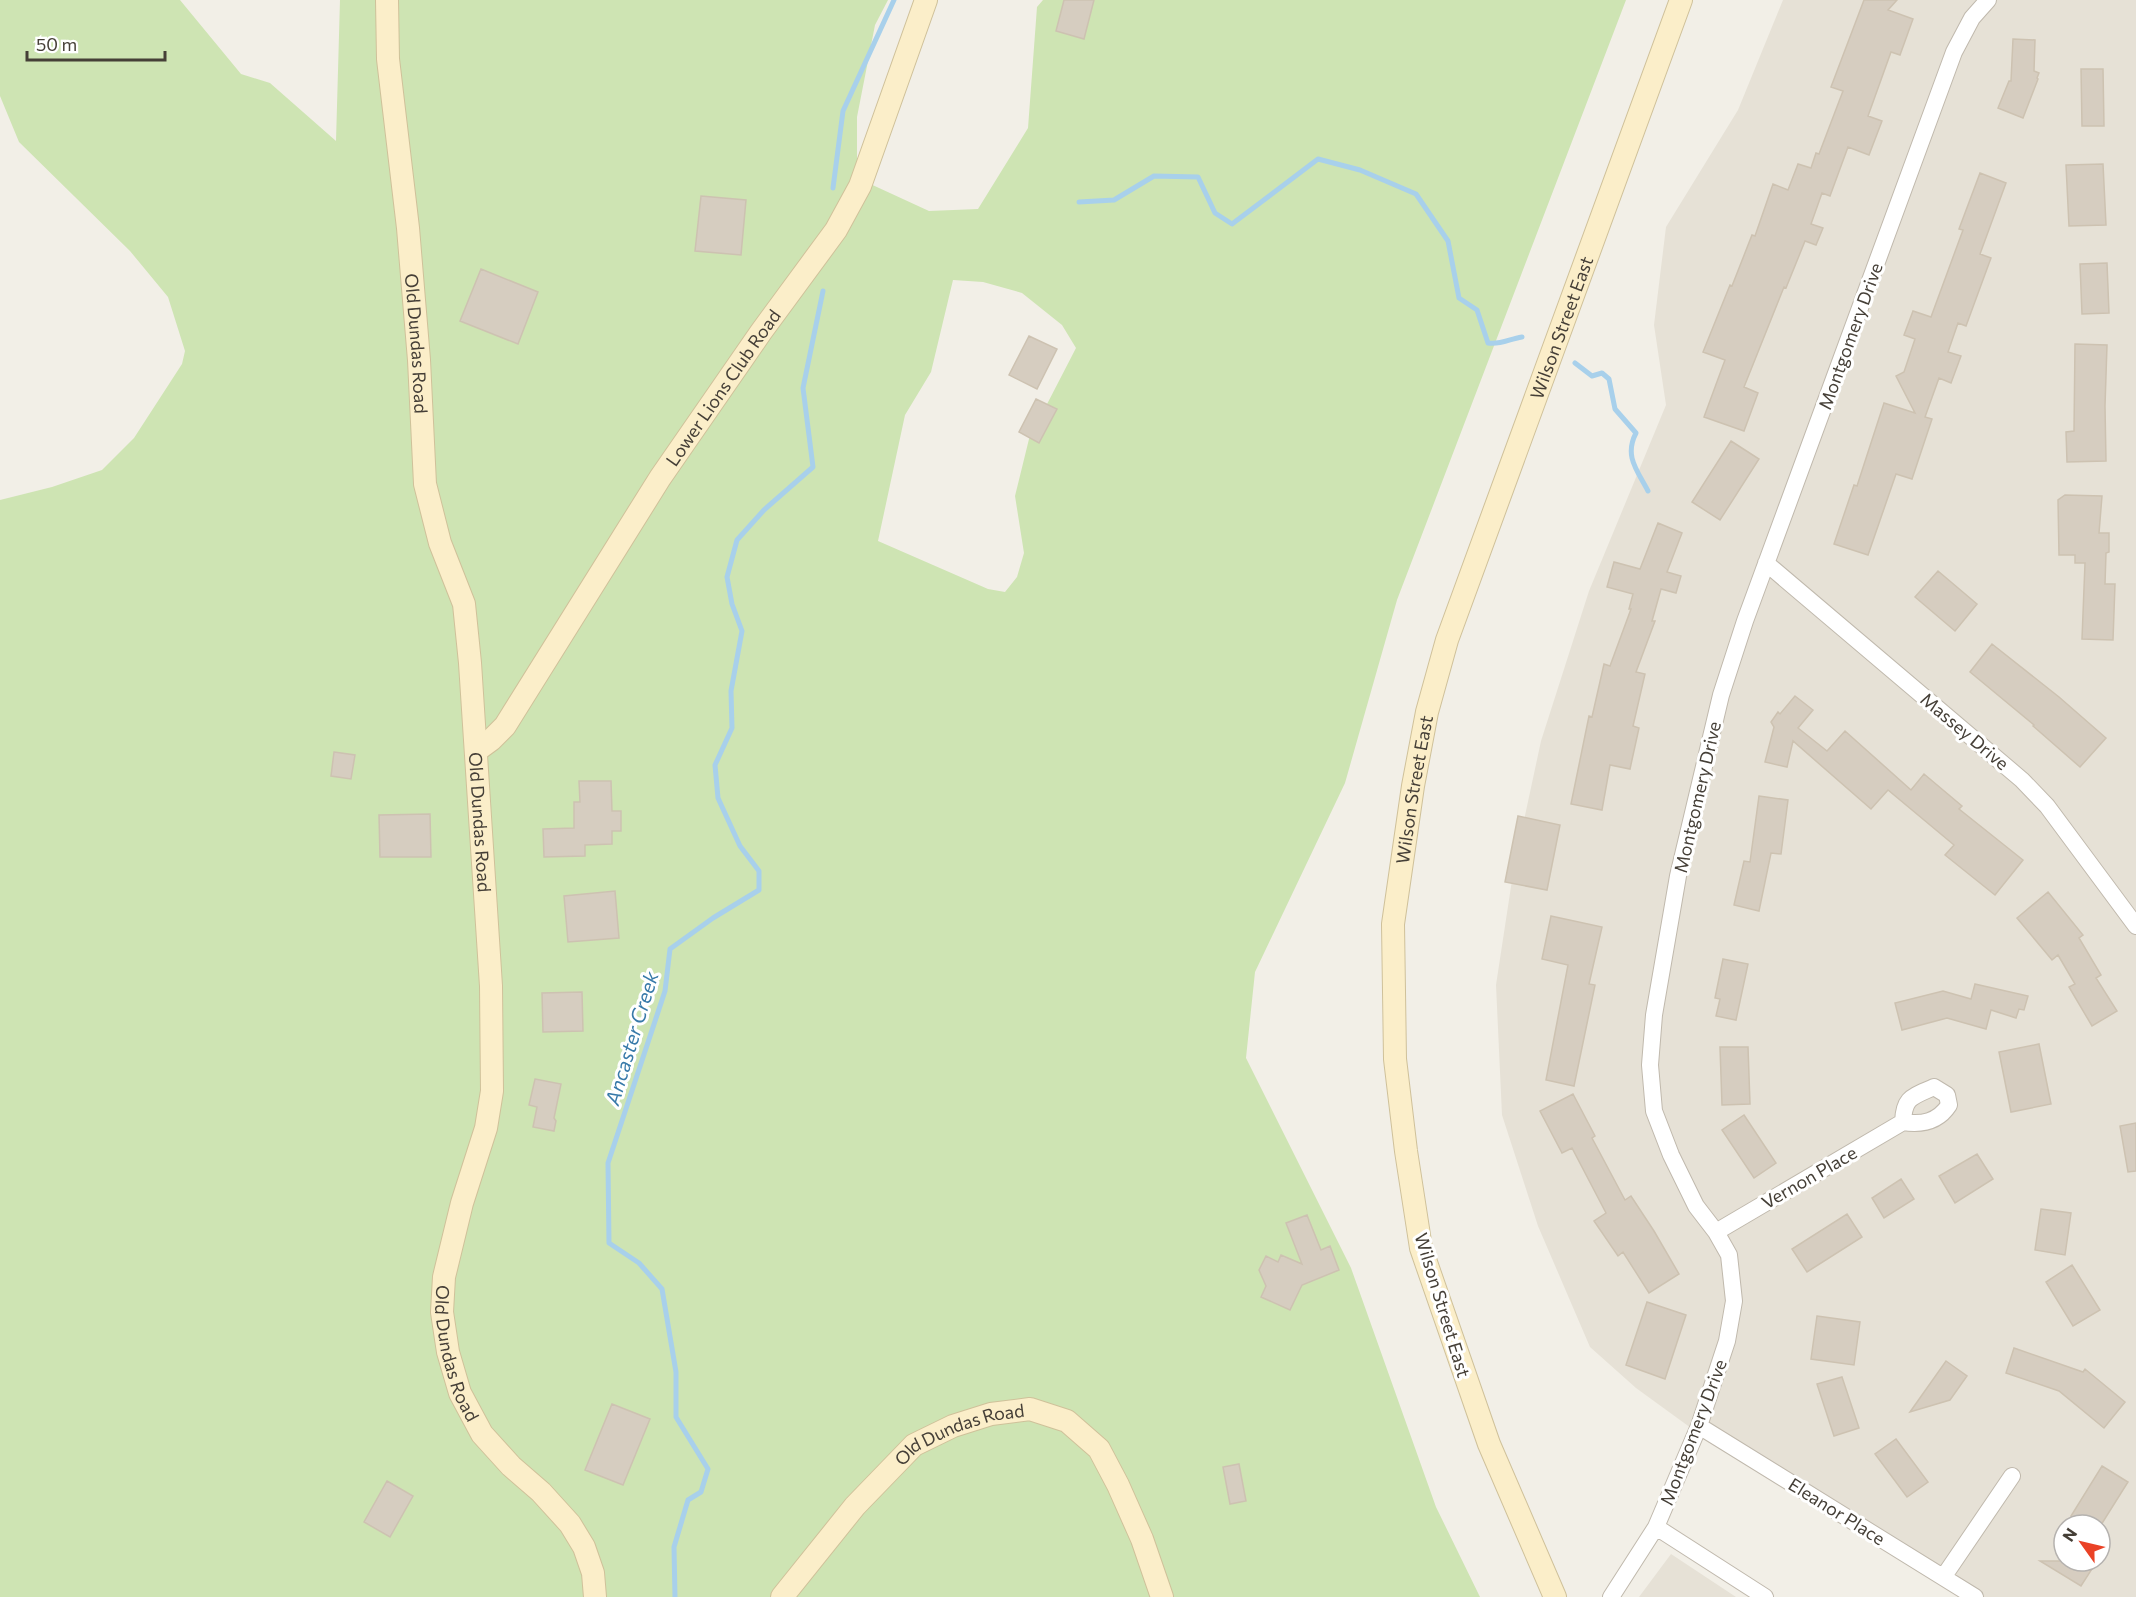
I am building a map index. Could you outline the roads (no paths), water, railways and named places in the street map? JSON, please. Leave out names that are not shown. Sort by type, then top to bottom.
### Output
[{"type":"street","name":"Old Dundas Road","points":[[387,0],[388,59],[408,228],[419,360],[425,484],[440,543],[464,604],[470,663],[491,986],[492,1091],[486,1128],[462,1203],[444,1277],[442,1312],[448,1352],[460,1393],[482,1434],[570,1524],[587,1556],[593,1574],[595,1597]]},
{"type":"street","name":"Lower Lions Club Road","points":[[476,751],[505,726],[660,478],[761,332],[836,230],[860,186],[926,0]]},
{"type":"street","name":"Wilson Street East","points":[[1555,1597],[1488,1444],[1421,1248],[1395,1059],[1393,924],[1426,712],[1447,640],[1681,0]]},
{"type":"street","name":"Montgomery Drive","points":[[1611,1597],[1656,1527],[1699,1426],[1727,1341],[1734,1301],[1729,1255],[1716,1232],[1696,1206],[1671,1155],[1654,1111],[1651,1055],[1654,1015],[1678,876],[1709,743],[1721,695],[1766,564],[1954,52],[1972,18],[1988,0]]},
{"type":"street","name":"Massey Drive","points":[[1766,564],[2022,780],[2046,807],[2135,922]]},
{"type":"street","name":"Vernon Place","points":[[1716,1232],[1903,1122]]},
{"type":"street","name":"Old Dundas Road","points":[[782,1597],[855,1506],[914,1445],[953,1426],[991,1414],[1030,1409],[1067,1421],[1099,1449],[1142,1539],[1162,1597]]},
{"type":"street","name":"Eleanor Place","points":[[1699,1426],[1975,1597]]},
{"type":"street","points":[[1944,1576],[2012,1476]]},
{"type":"street","points":[[1656,1527],[1765,1597]]},
{"type":"waterway","name":"Ancaster Creek","points":[[833,188],[843,111],[894,0]]},
{"type":"waterway","points":[[1079,202],[1114,200],[1154,176],[1198,177],[1215,213],[1232,224],[1318,159],[1360,170],[1416,194],[1448,241],[1459,298],[1477,310],[1488,343],[1501,343],[1522,337]]},
{"type":"waterway","name":"Ancaster Creek","points":[[675,1597],[674,1547],[688,1500],[701,1492],[708,1469],[676,1417],[676,1372],[662,1289],[639,1263],[609,1243],[608,1163],[665,991],[670,949],[713,918],[759,890],[759,871],[740,846],[718,798],[715,765],[732,728],[731,691],[742,631],[732,604],[727,577],[737,540],[764,510],[813,467],[803,388],[823,291]]},
{"type":"waterway","points":[[1575,363],[1592,376],[1602,373],[1609,379],[1615,409],[1636,433],[1631,449],[1633,463],[1648,491]]}]
